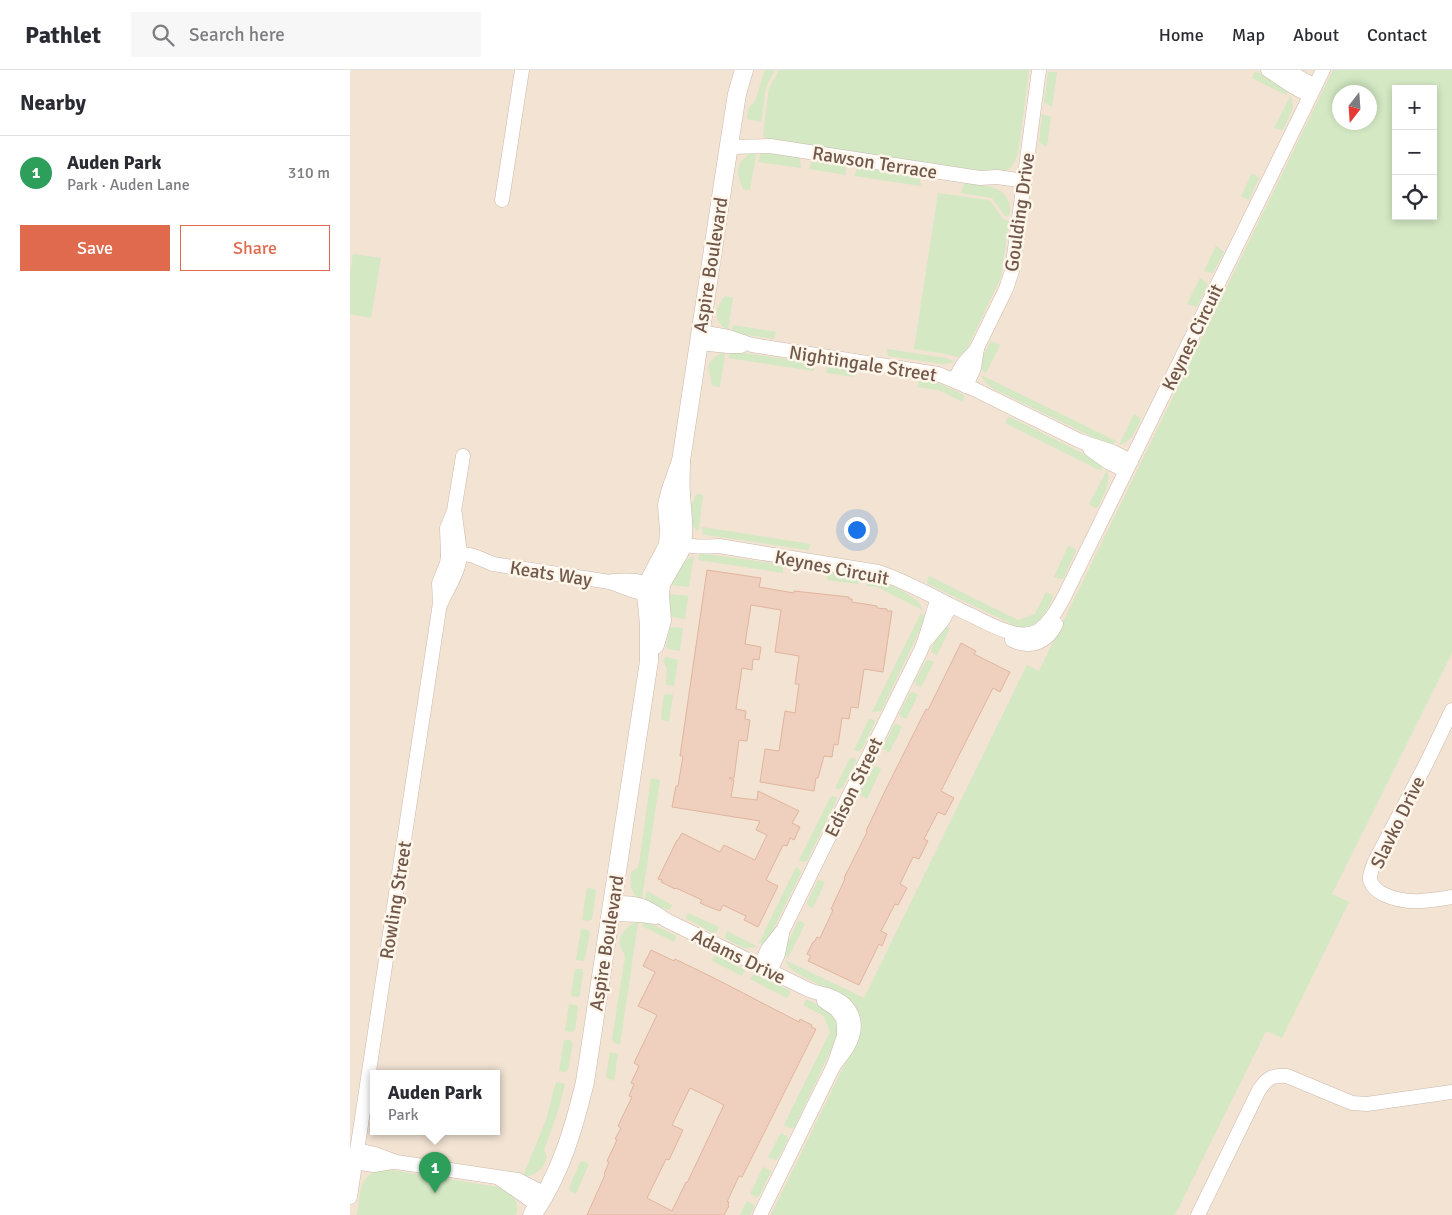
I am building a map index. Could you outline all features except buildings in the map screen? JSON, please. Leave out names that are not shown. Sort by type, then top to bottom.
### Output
[{"type":"street","points":[[502,200],[522,70]]},
{"type":"street","name":"Aspire Boulevard","points":[[539,1205],[563,1155],[582,1098],[586,1076],[650,655],[651,588],[666,550],[678,540],[667,505],[681,462],[737,94],[744,70]]},
{"type":"street","name":"Goulding Drive","points":[[960,383],[974,368],[977,348],[1010,281],[1039,70]]},
{"type":"street","points":[[1268,70],[1292,86],[1313,91]]},
{"type":"street","points":[[1278,70],[1297,76],[1313,91]]},
{"type":"street","name":"Keynes Circuit","points":[[678,540],[698,538],[719,546],[878,572],[995,627],[1015,642],[1022,644],[1036,643],[1048,636],[1054,629],[1061,604],[1323,70]]},
{"type":"street","name":"Rawson Terrace","points":[[730,140],[980,178],[998,177],[1024,185]]},
{"type":"street","name":"Nightingale Street","points":[[699,337],[728,346],[752,345],[931,372],[960,383],[1080,441],[1108,462],[1129,466]]},
{"type":"street","name":"Rowling Street","points":[[350,1197],[440,603],[439,583],[447,563],[456,557],[447,528],[454,512],[463,456]]},
{"type":"street","name":"Keats Way","points":[[456,557],[474,556],[493,564],[610,582],[631,590],[651,588]]},
{"type":"street","name":"Edison Street","points":[[924,644],[931,616],[938,599]]},
{"type":"street","name":"Edison Street","points":[[765,969],[778,954],[783,930],[924,644],[951,606]]},
{"type":"street","name":"Slavko Drive","points":[[1452,710],[1375,861],[1370,878],[1372,885],[1378,892],[1402,900],[1425,901],[1452,897]]},
{"type":"street","name":"Adams Drive","points":[[612,908],[630,903],[643,906],[664,919],[815,993],[836,1009],[843,1018],[844,1036],[834,1065],[760,1215]]},
{"type":"street","points":[[1198,1215],[1259,1090],[1272,1077],[1278,1075],[1287,1076],[1352,1103],[1359,1104],[1452,1092]]},
{"type":"street","points":[[356,1156],[375,1154],[396,1162],[518,1180],[539,1205]]},
{"type":"shaded area","points":[[350,70],[1452,70],[1452,1215],[350,1215]]},
{"type":"green space","points":[[765,70],[775,70],[766,87],[761,122],[747,119],[748,108],[755,101]]},
{"type":"green space","points":[[779,70],[1029,70],[1018,153],[1009,169],[992,173],[765,138],[763,135],[769,88]]},
{"type":"green space","points":[[1333,70],[1452,70],[1452,653],[1332,894],[1349,902],[1282,1038],[1266,1031],[1175,1215],[771,1215],[857,1039],[860,1029],[859,1014],[851,1002],[797,973],[789,967],[785,960],[864,998],[1027,665],[1039,671]]},
{"type":"green space","points":[[1255,71],[1287,89],[1286,95],[1252,78]]},
{"type":"green space","points":[[1048,72],[1057,72],[1052,107],[1044,102]]},
{"type":"green space","points":[[1291,95],[1293,108],[1283,130],[1274,128]]},
{"type":"green space","points":[[1042,114],[1051,117],[1047,147],[1039,142]]},
{"type":"green space","points":[[761,152],[800,158],[801,168],[758,162]]},
{"type":"green space","points":[[751,153],[756,155],[750,190],[743,189],[738,170],[741,161]]},
{"type":"green space","points":[[812,160],[846,165],[846,175],[809,169]]},
{"type":"green space","points":[[858,167],[920,176],[921,186],[854,176]]},
{"type":"green space","points":[[1252,173],[1259,178],[1249,200],[1241,196]]},
{"type":"green space","points":[[964,183],[989,187],[1002,192],[1010,205],[1010,215],[1005,216],[992,198],[961,193]]},
{"type":"green space","points":[[938,193],[988,200],[1003,219],[1009,221],[1001,277],[961,358],[914,349]]},
{"type":"green space","points":[[1216,246],[1224,252],[1213,273],[1204,271]]},
{"type":"green space","points":[[353,254],[381,258],[371,318],[350,314],[350,275]]},
{"type":"green space","points":[[1200,278],[1208,284],[1197,307],[1187,304]]},
{"type":"green space","points":[[725,296],[733,298],[728,330],[720,323],[717,314],[719,305]]},
{"type":"green space","points":[[733,325],[776,332],[774,339],[734,333],[732,330]]},
{"type":"green space","points":[[991,341],[1000,345],[986,373],[980,368],[982,358]]},
{"type":"green space","points":[[887,349],[946,358],[955,362],[943,364],[888,356]]},
{"type":"green space","points":[[731,351],[813,363],[814,371],[728,358]]},
{"type":"green space","points":[[724,352],[720,387],[713,386],[708,368],[710,362],[715,357]]},
{"type":"green space","points":[[828,366],[854,370],[855,377],[826,373]]},
{"type":"green space","points":[[981,375],[1116,441],[1112,445],[1101,441],[992,388],[984,381]]},
{"type":"green space","points":[[920,380],[938,383],[964,395],[963,402],[938,390],[917,387]]},
{"type":"green space","points":[[1134,414],[1141,419],[1133,435],[1119,445]]},
{"type":"green space","points":[[1010,417],[1102,464],[1101,471],[1005,423]]},
{"type":"green space","points":[[1107,470],[1108,480],[1106,489],[1098,507],[1095,508],[1089,504]]},
{"type":"green space","points":[[698,494],[703,495],[699,529],[697,531],[691,523],[689,505]]},
{"type":"green space","points":[[702,527],[811,544],[808,550],[707,535],[703,534]]},
{"type":"green space","points":[[1068,546],[1076,551],[1063,579],[1054,577]]},
{"type":"green space","points":[[700,553],[782,565],[783,573],[698,560]]},
{"type":"green space","points":[[694,555],[689,587],[673,585],[671,583],[684,562]]},
{"type":"green space","points":[[829,573],[857,578],[859,579],[858,584],[827,580]]},
{"type":"green space","points":[[929,576],[1018,620],[1035,614],[1046,592],[1052,595],[1053,598],[1044,615],[1036,623],[1031,626],[1018,627],[928,584]]},
{"type":"green space","points":[[870,579],[892,586],[908,594],[920,604],[923,610],[877,587],[867,586]]},
{"type":"green space","points":[[668,595],[688,596],[685,619],[670,615]]},
{"type":"green space","points":[[921,613],[925,617],[921,627],[881,711],[872,712]]},
{"type":"green space","points":[[945,627],[950,628],[937,655],[932,653],[931,649]]},
{"type":"green space","points":[[670,628],[683,628],[680,651],[666,647]]},
{"type":"green space","points":[[666,657],[678,660],[674,686],[667,685],[666,682],[667,669],[663,660]]},
{"type":"green space","points":[[926,661],[934,662],[921,687],[916,685],[915,681]]},
{"type":"green space","points":[[913,692],[918,695],[906,719],[899,714],[910,693]]},
{"type":"green space","points":[[664,695],[673,695],[669,722],[662,720],[661,717]]},
{"type":"green space","points":[[869,719],[875,722],[862,749],[859,751],[854,750]]},
{"type":"green space","points":[[897,724],[902,727],[889,753],[883,747],[894,725]]},
{"type":"green space","points":[[850,758],[855,758],[856,761],[843,787],[840,789],[835,788]]},
{"type":"green space","points":[[876,766],[881,769],[867,799],[860,793]]},
{"type":"green space","points":[[651,778],[660,780],[642,898],[640,900],[633,891],[630,876],[631,872],[639,864]]},
{"type":"green space","points":[[831,796],[837,799],[807,861],[799,860]]},
{"type":"green space","points":[[796,867],[801,873],[770,936],[764,944],[759,943]]},
{"type":"green space","points":[[818,880],[825,882],[813,908],[808,906],[807,903]]},
{"type":"green space","points":[[587,888],[596,891],[592,919],[588,921],[582,920]]},
{"type":"green space","points":[[647,891],[672,905],[670,909],[668,910],[647,902],[645,899]]},
{"type":"green space","points":[[688,913],[719,927],[717,932],[713,933],[687,919]]},
{"type":"green space","points":[[644,921],[675,935],[674,942],[642,926]]},
{"type":"green space","points":[[800,921],[805,924],[788,958],[784,953]]},
{"type":"green space","points":[[638,922],[620,1045],[613,1042],[612,1039],[625,957],[620,941],[622,933]]},
{"type":"green space","points":[[581,928],[590,932],[583,961],[576,960]]},
{"type":"green space","points":[[727,931],[758,947],[744,948],[726,939]]},
{"type":"green space","points":[[716,955],[743,969],[742,976],[712,961]]},
{"type":"green space","points":[[575,969],[582,969],[583,972],[580,995],[578,997],[571,996]]},
{"type":"green space","points":[[754,974],[789,990],[790,993],[787,998],[750,979]]},
{"type":"green space","points":[[806,1000],[826,1009],[834,1017],[837,1037],[794,1128],[790,1128],[784,1125],[830,1032],[824,1016],[803,1005]]},
{"type":"green space","points":[[569,1004],[576,1005],[578,1008],[575,1030],[572,1032],[565,1031]]},
{"type":"green space","points":[[564,1040],[570,1040],[573,1043],[566,1072],[559,1071]]},
{"type":"green space","points":[[610,1052],[618,1054],[614,1081],[606,1076]]},
{"type":"green space","points":[[556,1082],[565,1084],[559,1108],[544,1150],[547,1157],[538,1171],[532,1175],[523,1176],[546,1120]]},
{"type":"green space","points":[[781,1133],[787,1136],[788,1139],[778,1159],[775,1160],[768,1157]]},
{"type":"green space","points":[[583,1161],[589,1164],[576,1194],[570,1191],[569,1188],[580,1162]]},
{"type":"green space","points":[[763,1167],[771,1171],[760,1195],[757,1197],[750,1194]]},
{"type":"green space","points":[[378,1170],[391,1170],[504,1188],[515,1200],[517,1206],[516,1215],[357,1215],[363,1183],[371,1173]]},
{"type":"green space","points":[[747,1201],[755,1206],[750,1215],[740,1215]]},
{"type":"place","name":"Auden Park","points":[[435,1193]]}]
